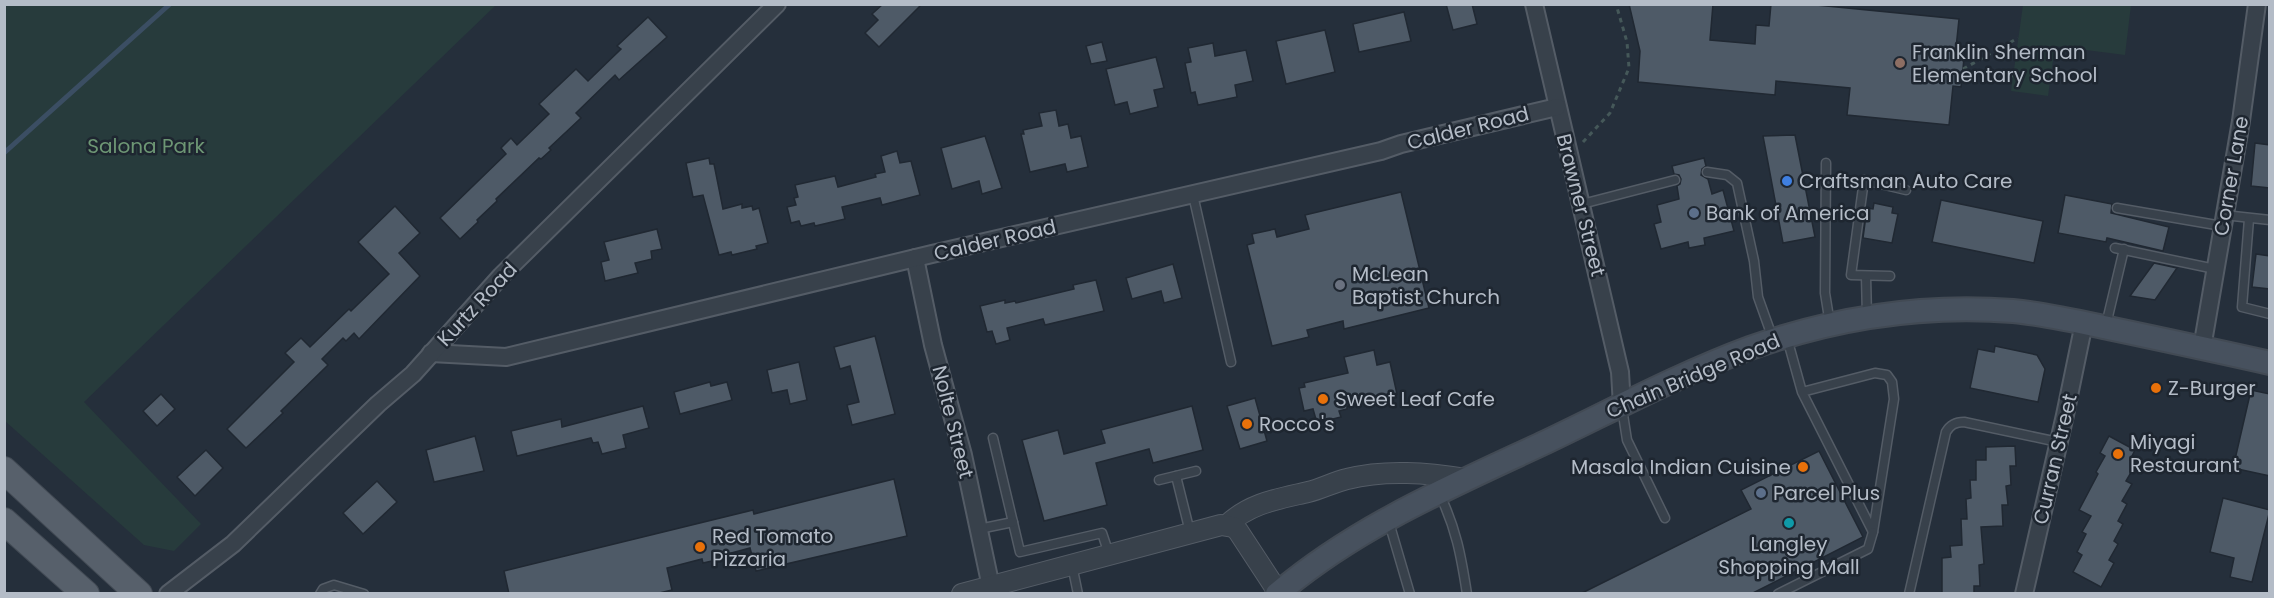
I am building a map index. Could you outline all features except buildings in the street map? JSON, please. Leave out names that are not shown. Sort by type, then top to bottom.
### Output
[{"type":"main road","name":"Chain Bridge Road","points":[[1277,593],[1333,550],[1438,492],[1724,359],[1780,338],[1830,324],[1919,311],[1966,309],[2012,311],[2084,323],[2270,363]]},
{"type":"main road","points":[[4,470],[139,594]]},
{"type":"main road","points":[[4,520],[86,594]]},
{"type":"street","name":"Kurtz Road","points":[[168,594],[233,544],[412,374],[501,276],[777,4]]},
{"type":"street","name":"Brawner Street","points":[[1534,4],[1620,372],[1622,406]]},
{"type":"street","name":"Corner Lane","points":[[2202,348],[2243,112],[2257,4]]},
{"type":"street","name":"Calder Road","points":[[431,353],[506,357],[1557,107]]},
{"type":"street","name":"Nolte Street","points":[[915,258],[933,345],[963,455],[991,587]]},
{"type":"street","name":"Curran Street","points":[[2024,594],[2084,323]]},
{"type":"street","points":[[962,594],[1213,526],[1227,525],[1239,514],[1257,505],[1316,490],[1339,481],[1395,473],[1433,474],[1467,479]]},
{"type":"street","name":"Chain Bridge Road","points":[[1227,525],[1238,531],[1277,593]]},
{"type":"lane","points":[[1826,163],[1825,293],[1830,324]]},
{"type":"lane","points":[[1707,172],[1727,175],[1737,183],[1755,261],[1758,297],[1780,338],[1802,392],[1873,532]]},
{"type":"lane","points":[[1582,204],[1675,180]]},
{"type":"lane","points":[[1890,276],[1851,275],[1864,180],[1906,190]]},
{"type":"lane","points":[[1193,195],[1231,362]]},
{"type":"lane","points":[[2117,208],[2223,221],[2270,220]]},
{"type":"lane","points":[[2248,219],[2242,307],[2270,314]]},
{"type":"lane","points":[[2106,328],[2119,248],[2215,269]]},
{"type":"lane","points":[[1866,276],[1867,317]]},
{"type":"lane","points":[[1778,594],[1868,549],[1873,532],[1894,399],[1892,382],[1887,375],[1875,373],[1802,392]]},
{"type":"lane","points":[[1622,406],[1627,440],[1665,518]]},
{"type":"lane","points":[[1908,594],[1949,427],[1958,422],[1964,422],[2058,442]]},
{"type":"lane","points":[[993,438],[1020,552],[1102,533],[1109,554]]},
{"type":"lane","points":[[1159,480],[1196,471]]},
{"type":"lane","points":[[1176,476],[1190,532]]},
{"type":"lane","points":[[1438,492],[1452,519],[1467,594]]},
{"type":"lane","points":[[1388,518],[1410,594]]},
{"type":"lane","points":[[979,529],[1013,522]]},
{"type":"lane","points":[[1071,564],[1078,594]]},
{"type":"lane","points":[[320,594],[323,589],[334,585],[342,592]]},
{"type":"lane","points":[[334,594],[342,592],[364,594]]},
{"type":"path","points":[[1567,147],[1582,143],[1610,113],[1629,68],[1628,42],[1616,4]]},
{"type":"path","points":[[1923,4],[1935,4]]},
{"type":"path","points":[[2013,76],[1963,69],[2018,38]]},
{"type":"green space","name":"Salona Park","points":[[5,4],[496,5],[84,402],[201,524],[174,551],[144,545],[5,421]]},
{"type":"green space","points":[[2023,5],[2131,5],[2125,55],[2055,46],[2048,96],[2011,91]]},
{"type":"waterway","points":[[4,153],[170,4]]},
{"type":"place","name":"Franklin Sherman Elementary School","points":[[1900,63]]},
{"type":"place","name":"Craftsman Auto Care","points":[[1787,181]]},
{"type":"place","name":"Bank of America","points":[[1694,213]]},
{"type":"place","name":"McLean Baptist Church","points":[[1340,285]]},
{"type":"place","name":"Z-Burger","points":[[2156,388]]},
{"type":"place","name":"Sweet Leaf Cafe","points":[[1323,399]]},
{"type":"place","name":"Rocco's","points":[[1247,424]]},
{"type":"place","name":"Miyagi Restaurant","points":[[2118,454]]},
{"type":"place","name":"Masala Indian Cuisine","points":[[1803,467]]},
{"type":"place","name":"Parcel Plus","points":[[1761,493]]},
{"type":"place","name":"Langley Shopping Mall","points":[[1789,523]]},
{"type":"place","name":"Red Tomato Pizzaria","points":[[700,547]]}]
